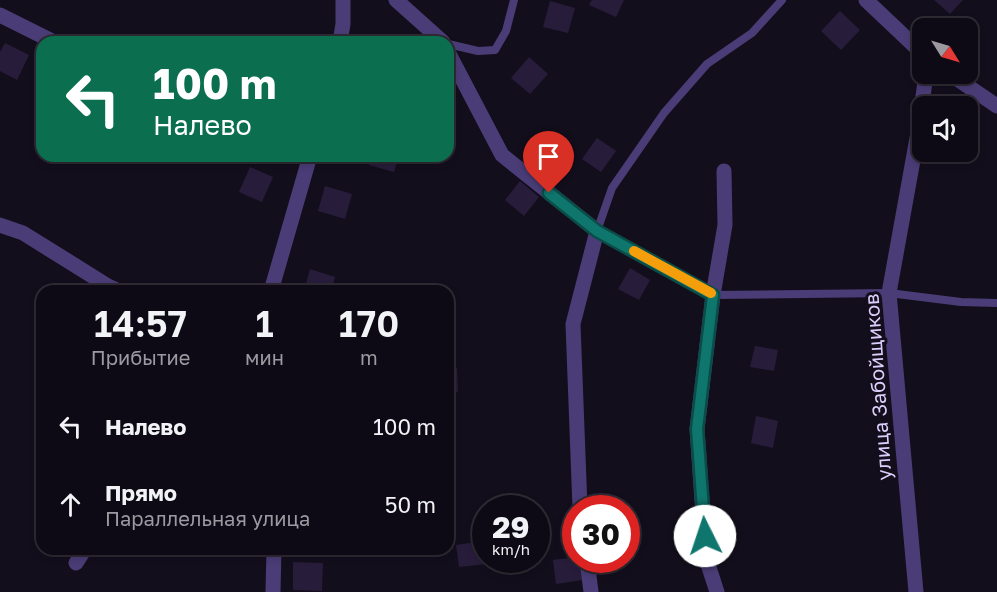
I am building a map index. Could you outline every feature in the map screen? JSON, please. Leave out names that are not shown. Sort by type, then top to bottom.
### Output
[{"type":"street","points":[[341,36],[343,0]]},
{"type":"street","points":[[396,0],[436,36]]},
{"type":"street","points":[[866,0],[912,44]]},
{"type":"street","points":[[0,15],[42,36]]},
{"type":"street","points":[[454,63],[502,155],[597,231],[573,324],[580,495]]},
{"type":"street","name":"улица Забойщиков","points":[[916,592],[889,293],[925,84]]},
{"type":"street","points":[[965,84],[997,106]]},
{"type":"street","points":[[273,285],[304,162]]},
{"type":"street","points":[[717,592],[706,558],[697,429],[713,295],[725,225],[724,171]]},
{"type":"street","points":[[0,225],[23,233],[106,285]]},
{"type":"street","points":[[76,564],[81,555]]},
{"type":"street","points":[[273,592],[274,555]]},
{"type":"street","points":[[589,573],[591,592]]},
{"type":"lane","points":[[454,45],[478,51],[495,50],[506,31],[514,0]]},
{"type":"lane","points":[[782,0],[752,33],[707,64],[664,113],[612,188],[597,231],[713,295],[889,293],[961,302],[997,303]]},
{"type":"building","points":[[592,0],[624,0],[616,17],[589,5]]},
{"type":"building","points":[[934,0],[963,0],[950,14]]},
{"type":"building","points":[[550,1],[575,8],[568,33],[543,27]]},
{"type":"building","points":[[840,11],[860,30],[841,50],[821,31]]},
{"type":"building","points":[[5,43],[29,55],[17,80],[0,71],[0,52]]},
{"type":"building","points":[[529,57],[548,74],[530,94],[511,78]]},
{"type":"building","points":[[597,138],[616,151],[601,172],[582,159]]},
{"type":"building","points":[[370,162],[397,162],[394,172],[369,165]]},
{"type":"building","points":[[250,167],[273,177],[262,202],[239,192]]},
{"type":"building","points":[[520,181],[539,197],[524,216],[505,200]]},
{"type":"building","points":[[325,186],[352,194],[345,219],[318,211]]},
{"type":"building","points":[[630,268],[650,280],[639,300],[618,289]]},
{"type":"building","points":[[310,269],[335,277],[333,285],[306,285]]},
{"type":"building","points":[[755,346],[778,350],[774,371],[750,367]]},
{"type":"building","points":[[454,368],[457,368],[458,392],[454,392]]},
{"type":"building","points":[[756,416],[778,421],[773,448],[751,443]]},
{"type":"building","points":[[472,543],[472,566],[459,567],[456,545]]},
{"type":"building","points":[[562,559],[562,573],[582,573],[583,580],[556,584],[553,560]]},
{"type":"building","points":[[293,562],[323,563],[322,591],[293,590]]},
{"type":"slow traffic","points":[[634,251],[711,293]]},
{"type":"route","points":[[549,193],[597,231],[713,295],[697,429],[705,536]]}]
